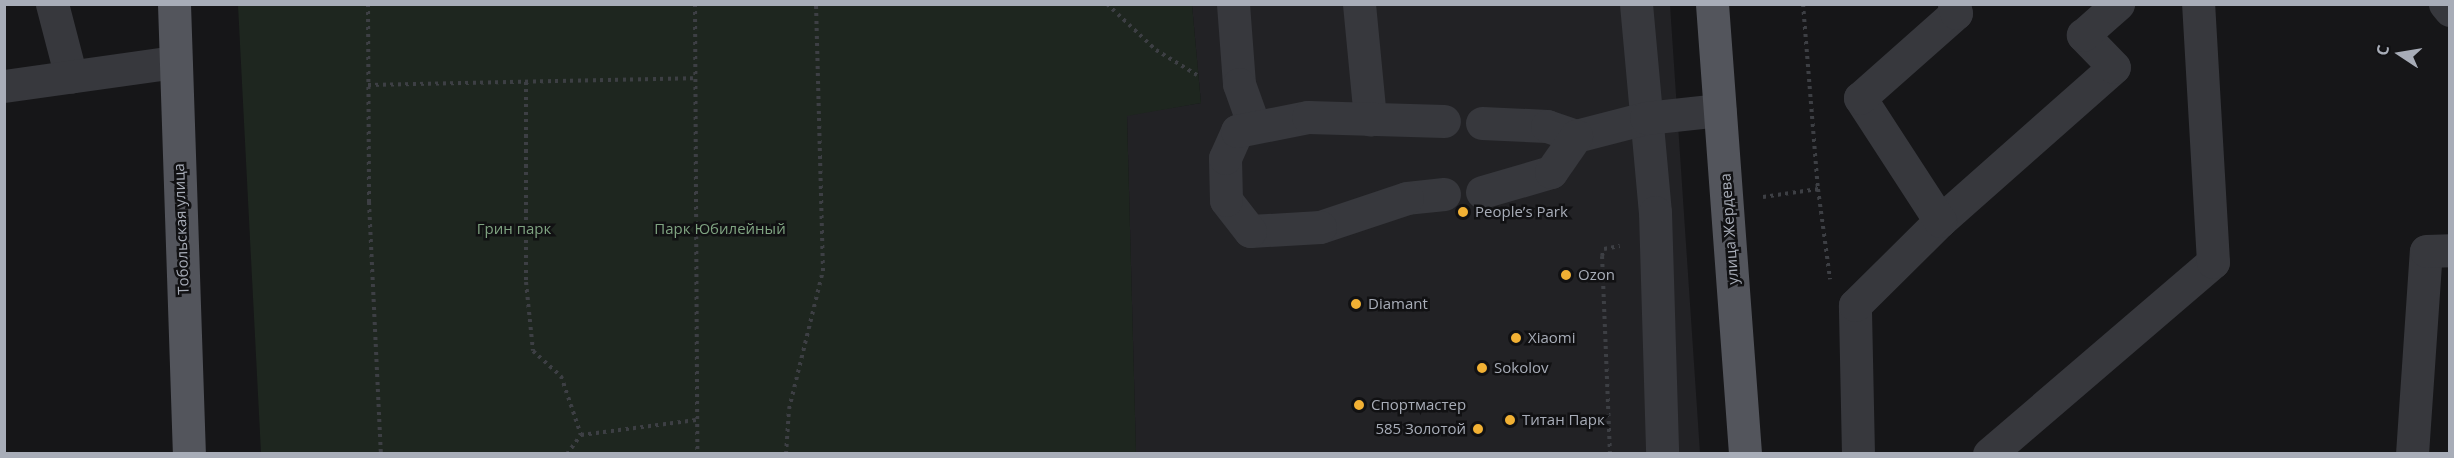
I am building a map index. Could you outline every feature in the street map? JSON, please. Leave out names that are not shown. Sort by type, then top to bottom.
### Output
[{"type":"main road","name":"Тобольская улица","points":[[174,4],[189,453]]},
{"type":"main road","name":"улица Жердева","points":[[1712,4],[1744,453]]},
{"type":"lane","points":[[52,4],[71,77]]},
{"type":"lane","points":[[1233,4],[1239,84],[1254,126]]},
{"type":"lane","points":[[1359,4],[1370,119]]},
{"type":"lane","points":[[1636,4],[1655,212],[1662,453]]},
{"type":"lane","points":[[1940,221],[1860,98],[1956,13],[1954,4]]},
{"type":"lane","points":[[1858,453],[1855,305],[1940,221],[2114,67],[2083,35],[2118,4]]},
{"type":"lane","points":[[1989,453],[2213,262],[2198,4]]},
{"type":"lane","points":[[2445,4],[2450,10]]},
{"type":"lane","points":[[4,86],[175,62]]},
{"type":"lane","points":[[1482,123],[1547,126],[1576,136],[1646,118],[1720,110]]},
{"type":"lane","points":[[1444,121],[1308,117],[1254,126],[1237,131],[1225,158],[1226,200],[1250,231],[1320,227],[1407,198],[1444,194]]},
{"type":"lane","points":[[1482,192],[1551,172],[1576,136]]},
{"type":"lane","points":[[2412,453],[2426,251],[2450,250]]},
{"type":"path","points":[[368,4],[368,85],[381,453]]},
{"type":"path","points":[[695,4],[693,78],[697,453]]},
{"type":"path","points":[[786,453],[789,409],[823,271],[816,4]]},
{"type":"path","points":[[1107,4],[1156,50],[1197,75]]},
{"type":"path","points":[[1803,4],[1818,189]]},
{"type":"path","points":[[368,85],[693,78]]},
{"type":"path","points":[[526,82],[526,282],[533,351],[561,376],[581,435]]},
{"type":"path","points":[[567,453],[581,435],[696,420]]},
{"type":"shaded area","points":[[1192,5],[1670,5],[1700,453],[1136,453],[1127,115],[1201,103]]},
{"type":"green space","name":"Парк Юбилейный","points":[[238,5],[1192,5],[1201,103],[1127,116],[1136,453],[261,453]]},
{"type":"place","name":"People’s Park","points":[[1463,212]]},
{"type":"place","name":"Ozon","points":[[1566,275]]},
{"type":"place","name":"Diamant","points":[[1356,304]]},
{"type":"place","name":"Xiaomi","points":[[1516,338]]},
{"type":"place","name":"Sokolov","points":[[1482,368]]},
{"type":"place","name":"Спортмастер","points":[[1359,405]]},
{"type":"place","name":"Титан Парк","points":[[1510,420]]},
{"type":"place","name":"585 Золотой","points":[[1478,429]]},
{"type":"park label","name":"Грин парк","points":[[514,229]]}]
